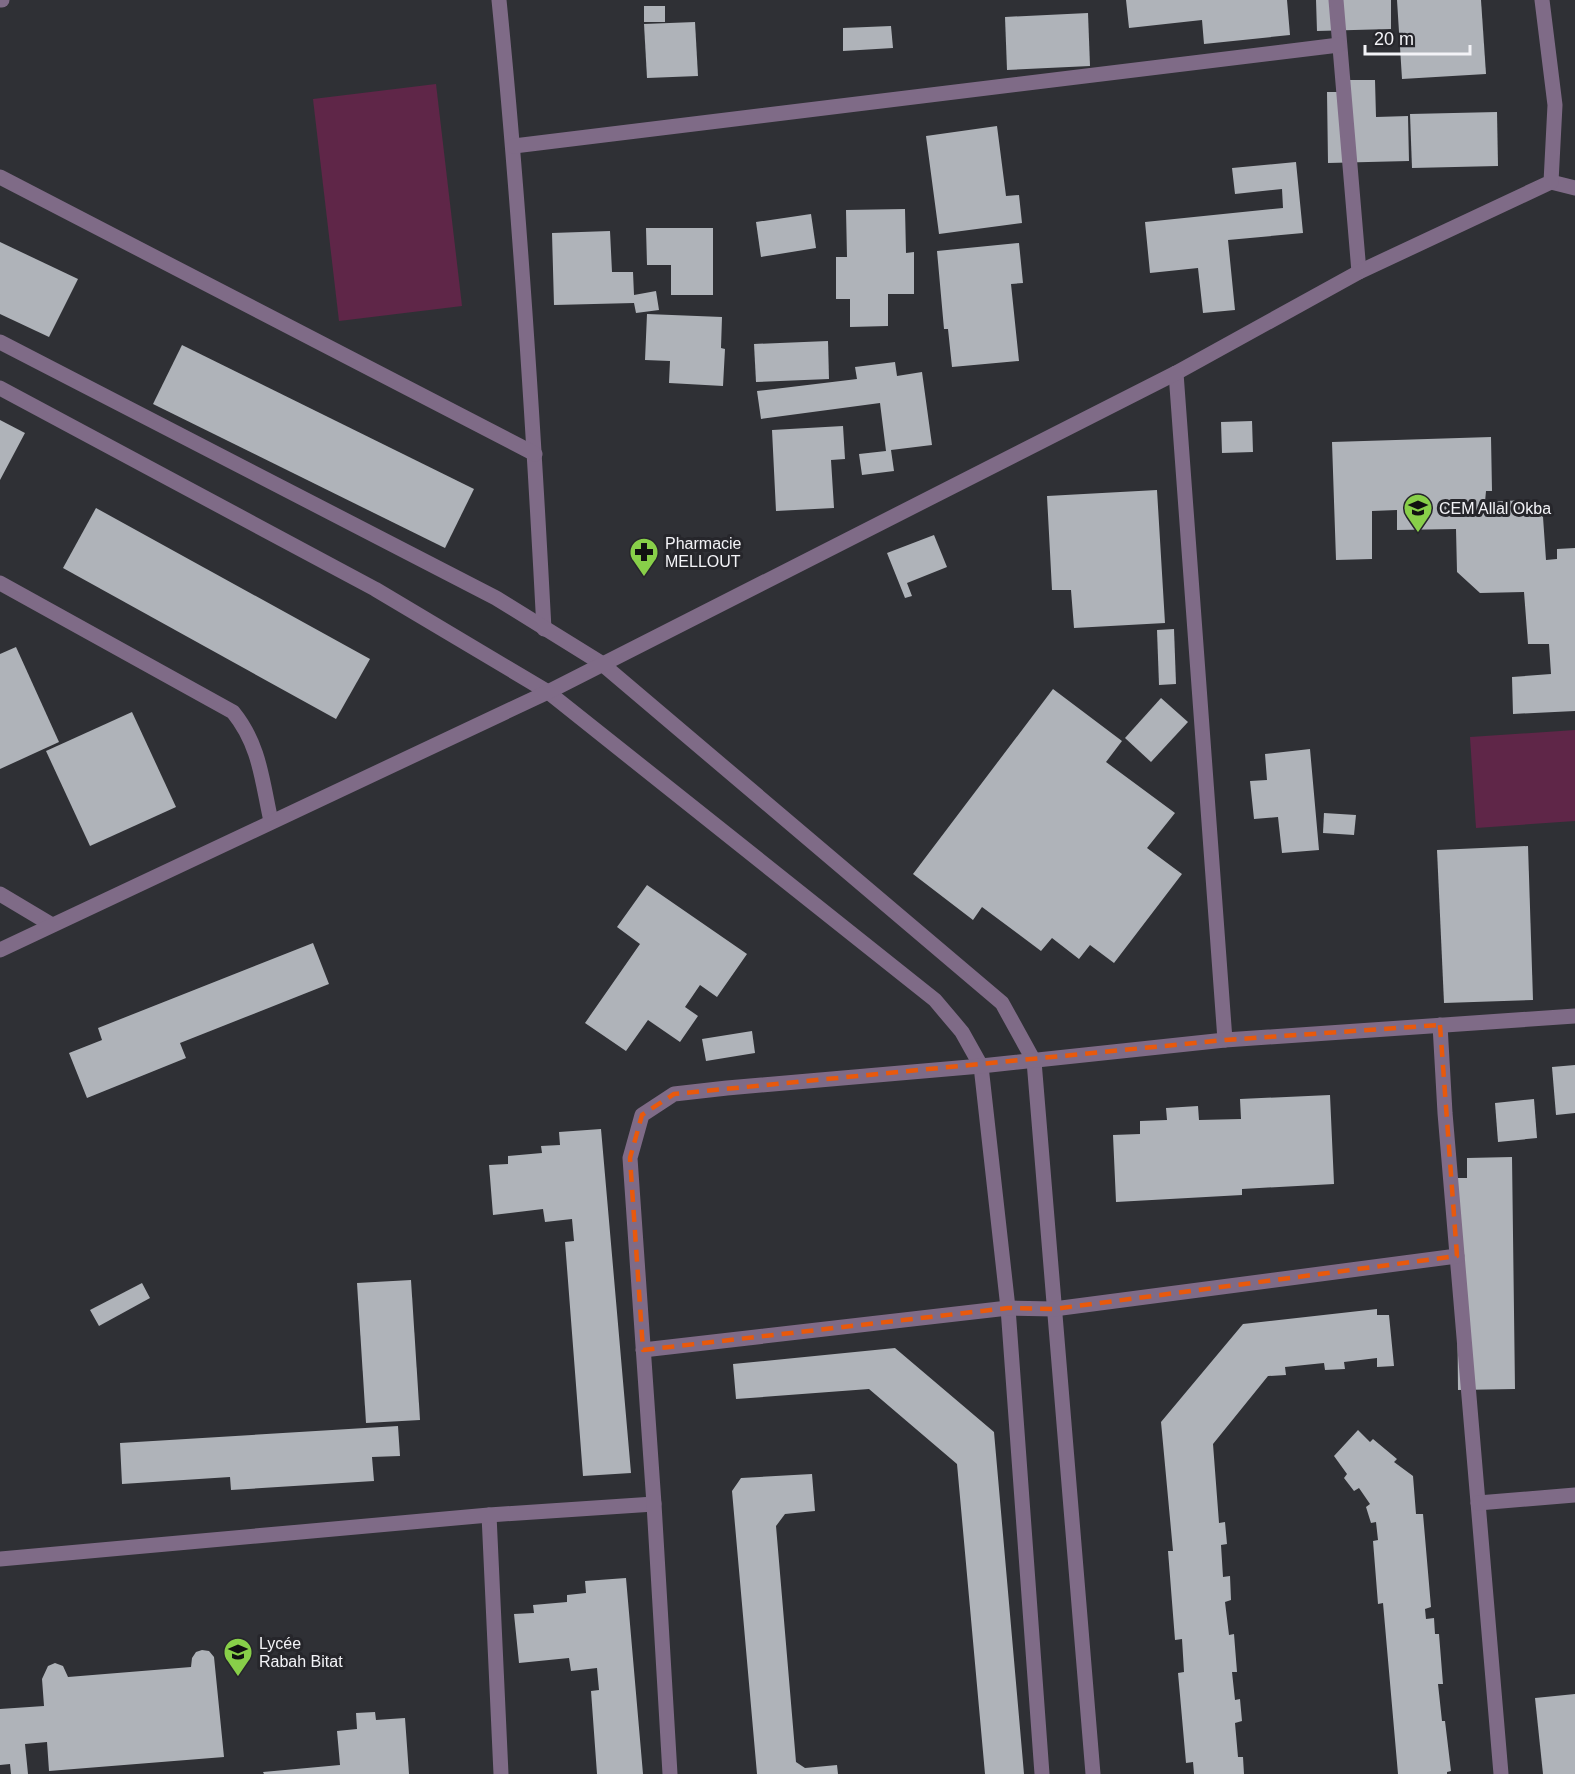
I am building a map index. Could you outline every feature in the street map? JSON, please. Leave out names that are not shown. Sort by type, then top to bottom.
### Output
[{"type":"street","points":[[499,0],[514,146],[535,454],[544,628]]},
{"type":"street","points":[[1336,0],[1359,272]]},
{"type":"street","points":[[1542,0],[1555,105],[1551,182]]},
{"type":"street","points":[[514,146],[1339,45]]},
{"type":"street","points":[[0,177],[535,454]]},
{"type":"street","points":[[0,950],[548,692],[601,663],[1176,374],[1359,272],[1551,182],[1575,188]]},
{"type":"street","points":[[0,342],[496,598],[601,663],[1002,1003],[1034,1061],[1093,1774]]},
{"type":"street","points":[[1176,374],[1225,1040]]},
{"type":"street","points":[[0,387],[375,589],[548,692],[934,1000],[962,1032],[981,1066],[1008,1308],[1042,1774]]},
{"type":"street","points":[[0,583],[233,712],[246,729],[255,748],[271,821]]},
{"type":"street","points":[[0,894],[52,925]]},
{"type":"street","points":[[670,1774],[630,1158],[642,1114],[674,1094],[739,1087],[1034,1061],[1225,1040],[1575,1016]]},
{"type":"street","points":[[1440,1025],[1445,1113],[1501,1774]]},
{"type":"street","points":[[643,1350],[1008,1308],[1054,1310],[1457,1256]]},
{"type":"street","points":[[1478,1503],[1575,1495]]},
{"type":"street","points":[[0,1559],[489,1515],[654,1504]]},
{"type":"street","points":[[489,1515],[501,1774]]},
{"type":"highlighted area","points":[[1440,1025],[1457,1256],[1054,1309],[1008,1308],[643,1350],[630,1158],[642,1115],[674,1094],[1225,1040]]},
{"type":"shaded area","points":[[436,84],[462,306],[339,321],[313,99]]},
{"type":"shaded area","points":[[1575,730],[1575,821],[1476,828],[1470,737]]},
{"type":"building","points":[[1126,0],[1287,0],[1290,35],[1204,44],[1202,20],[1129,28]]},
{"type":"building","points":[[1316,0],[1391,0],[1391,29],[1317,31]]},
{"type":"building","points":[[1397,0],[1481,0],[1486,74],[1402,79]]},
{"type":"building","points":[[644,6],[665,6],[665,22],[644,22]]},
{"type":"building","points":[[1088,13],[1090,66],[1007,70],[1005,17]]},
{"type":"building","points":[[695,22],[698,76],[647,78],[644,24]]},
{"type":"building","points":[[891,26],[893,48],[843,51],[843,28]]},
{"type":"building","points":[[1349,80],[1375,80],[1376,117],[1408,116],[1409,161],[1328,163],[1327,92],[1349,92]]},
{"type":"building","points":[[1497,112],[1498,166],[1412,168],[1410,114]]},
{"type":"building","points":[[997,126],[1006,196],[1019,195],[1022,223],[939,234],[926,136]]},
{"type":"building","points":[[1296,162],[1303,233],[1228,240],[1235,310],[1203,313],[1198,268],[1150,273],[1145,222],[1283,208],[1282,189],[1235,194],[1232,168]]},
{"type":"building","points":[[905,209],[906,253],[914,252],[914,294],[888,294],[888,326],[850,327],[850,299],[836,299],[836,257],[847,257],[846,210]]},
{"type":"building","points":[[811,214],[816,248],[761,257],[756,222]]},
{"type":"building","points":[[646,228],[713,228],[713,295],[671,295],[671,265],[647,265]]},
{"type":"building","points":[[610,231],[612,272],[633,272],[634,295],[656,291],[659,310],[636,313],[634,303],[554,305],[552,233]]},
{"type":"building","points":[[0,242],[78,279],[49,337],[0,314]]},
{"type":"building","points":[[1019,243],[1023,283],[1011,284],[1019,361],[952,367],[948,329],[944,329],[937,251]]},
{"type":"building","points":[[647,314],[722,317],[721,348],[725,349],[723,386],[669,383],[670,361],[645,360]]},
{"type":"building","points":[[828,341],[829,379],[756,382],[754,344]]},
{"type":"building","points":[[182,345],[474,489],[445,548],[153,404]]},
{"type":"building","points":[[895,362],[897,376],[922,372],[932,445],[891,450],[894,471],[862,475],[859,454],[886,451],[880,403],[761,419],[757,391],[857,379],[855,367]]},
{"type":"building","points":[[0,420],[25,433],[0,480]]},
{"type":"building","points":[[1252,421],[1253,452],[1222,453],[1221,422]]},
{"type":"building","points":[[843,426],[845,459],[831,460],[834,508],[776,511],[772,430]]},
{"type":"building","points":[[1491,437],[1492,491],[1486,491],[1485,502],[1525,500],[1543,517],[1546,560],[1557,559],[1557,549],[1575,548],[1575,711],[1513,714],[1512,677],[1551,674],[1549,644],[1528,644],[1524,592],[1480,593],[1457,572],[1456,529],[1397,530],[1397,510],[1372,511],[1372,559],[1336,560],[1332,442]]},
{"type":"building","points":[[1157,490],[1165,623],[1074,628],[1071,590],[1052,590],[1047,496]]},
{"type":"building","points":[[96,508],[370,659],[336,719],[63,568]]},
{"type":"building","points":[[934,535],[947,567],[907,583],[912,596],[905,598],[887,553]]},
{"type":"building","points":[[1174,629],[1176,684],[1159,685],[1157,630]]},
{"type":"building","points":[[16,647],[59,742],[0,769],[0,654]]},
{"type":"building","points":[[1053,689],[1122,741],[1106,762],[1175,813],[1147,848],[1182,874],[1114,963],[1090,945],[1079,959],[1052,938],[1041,951],[982,907],[973,920],[913,874]]},
{"type":"building","points":[[1161,698],[1188,722],[1151,762],[1125,738]]},
{"type":"building","points":[[132,712],[176,807],[90,846],[46,751]]},
{"type":"building","points":[[1310,749],[1319,850],[1282,853],[1278,817],[1254,819],[1250,781],[1267,780],[1265,754]]},
{"type":"building","points":[[1324,813],[1356,815],[1354,835],[1323,833]]},
{"type":"building","points":[[1528,846],[1533,1000],[1444,1003],[1437,850]]},
{"type":"building","points":[[647,885],[747,954],[717,997],[700,985],[685,1007],[698,1016],[680,1042],[648,1020],[626,1051],[585,1023],[640,944],[617,927]]},
{"type":"building","points":[[313,943],[329,984],[180,1043],[186,1058],[87,1098],[69,1053],[102,1040],[98,1028]]},
{"type":"building","points":[[752,1031],[755,1053],[706,1061],[702,1039]]},
{"type":"building","points":[[1575,1065],[1575,1113],[1556,1115],[1552,1067]]},
{"type":"building","points":[[1330,1095],[1334,1184],[1242,1189],[1242,1195],[1116,1202],[1113,1135],[1140,1134],[1140,1121],[1167,1120],[1166,1108],[1198,1106],[1199,1120],[1241,1119],[1240,1099]]},
{"type":"building","points":[[1534,1099],[1537,1138],[1498,1142],[1495,1103]]},
{"type":"building","points":[[601,1129],[631,1473],[583,1476],[565,1242],[574,1241],[572,1219],[545,1222],[543,1209],[493,1215],[489,1165],[508,1164],[508,1156],[542,1153],[541,1146],[560,1145],[559,1132]]},
{"type":"building","points":[[1512,1157],[1515,1389],[1458,1390],[1456,1178],[1467,1178],[1467,1158]]},
{"type":"building","points":[[411,1280],[420,1420],[366,1423],[357,1283]]},
{"type":"building","points":[[142,1283],[150,1298],[99,1326],[90,1310]]},
{"type":"building","points":[[1377,1309],[1377,1315],[1389,1315],[1394,1366],[1377,1367],[1377,1358],[1344,1362],[1345,1369],[1325,1370],[1324,1363],[1285,1367],[1286,1375],[1268,1376],[1213,1444],[1219,1523],[1225,1522],[1227,1544],[1221,1545],[1223,1577],[1230,1576],[1231,1600],[1225,1602],[1229,1635],[1234,1634],[1237,1672],[1232,1672],[1235,1700],[1240,1699],[1242,1721],[1235,1723],[1238,1757],[1243,1757],[1244,1774],[1194,1774],[1193,1762],[1186,1763],[1178,1673],[1184,1672],[1182,1639],[1175,1640],[1168,1551],[1173,1551],[1161,1422],[1243,1324]]},
{"type":"building","points":[[895,1348],[994,1432],[1024,1774],[985,1774],[957,1464],[869,1389],[736,1399],[733,1364]]},
{"type":"building","points":[[398,1426],[400,1456],[372,1457],[374,1481],[231,1490],[230,1477],[122,1484],[120,1443]]},
{"type":"building","points":[[1358,1430],[1370,1442],[1373,1439],[1397,1459],[1394,1462],[1413,1476],[1416,1514],[1423,1514],[1431,1607],[1425,1609],[1426,1619],[1434,1618],[1435,1634],[1439,1634],[1443,1684],[1438,1684],[1451,1771],[1447,1774],[1398,1774],[1383,1603],[1378,1604],[1373,1541],[1378,1540],[1376,1522],[1371,1523],[1366,1507],[1370,1504],[1359,1488],[1354,1491],[1344,1478],[1347,1474],[1334,1456]]},
{"type":"building","points":[[812,1474],[815,1511],[785,1514],[776,1526],[796,1762],[805,1768],[837,1765],[838,1774],[757,1774],[732,1491],[741,1478]]},
{"type":"building","points":[[626,1578],[643,1774],[597,1774],[591,1691],[599,1690],[597,1668],[571,1671],[569,1658],[519,1663],[514,1614],[534,1613],[533,1605],[567,1602],[567,1595],[586,1593],[585,1581]]},
{"type":"building","points":[[209,1651],[214,1657],[224,1757],[49,1771],[47,1742],[25,1744],[28,1774],[11,1774],[10,1764],[0,1765],[0,1709],[44,1706],[42,1679],[48,1666],[55,1663],[63,1666],[68,1677],[191,1667],[192,1658],[196,1652]]},
{"type":"building","points":[[1575,1694],[1575,1774],[1543,1774],[1535,1698]]},
{"type":"building","points":[[375,1712],[376,1720],[405,1718],[409,1774],[264,1774],[263,1772],[340,1765],[337,1731],[357,1729],[356,1713]]},
{"type":"place","name":"CEM Allal Okba","points":[[1418,534]]},
{"type":"place","name":"Pharmacie MELLOUT","points":[[644,578]]},
{"type":"place","name":"Lycée Rabah Bitat","points":[[238,1678]]}]
